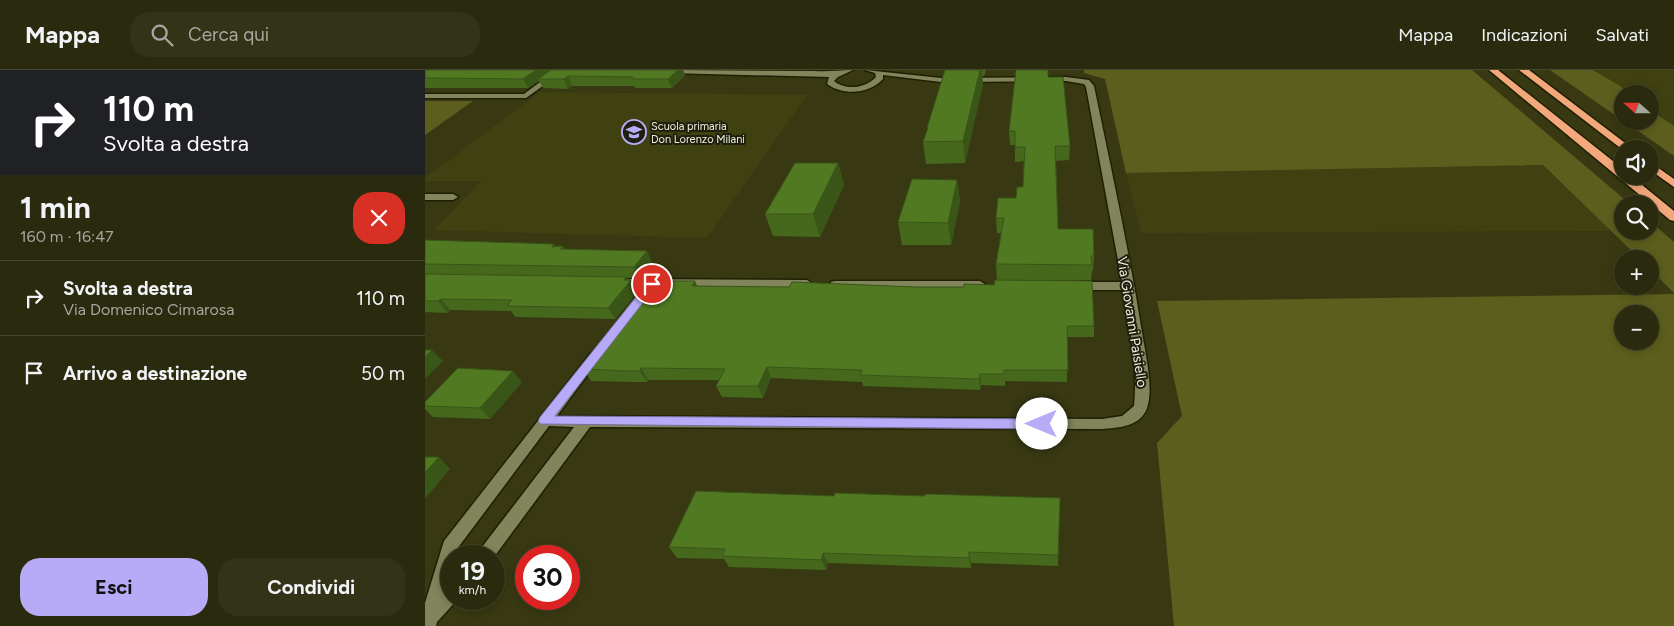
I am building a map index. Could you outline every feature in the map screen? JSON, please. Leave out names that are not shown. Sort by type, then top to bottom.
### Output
[{"type":"highway","points":[[1493,70],[1614,168]]},
{"type":"highway","points":[[1523,70],[1616,140]]},
{"type":"highway","points":[[1659,172],[1674,184]]},
{"type":"highway","points":[[1635,185],[1674,217]]},
{"type":"street","points":[[425,96],[526,96],[561,70],[571,70]]},
{"type":"street","points":[[659,71],[835,73],[849,70]]},
{"type":"street","points":[[870,86],[877,82],[880,77],[873,71]]},
{"type":"street","name":"Via Giovanni Paisiello","points":[[873,71],[913,79]]},
{"type":"street","name":"Via Giovanni Paisiello","points":[[544,421],[1082,424],[1122,422],[1134,417],[1142,406],[1143,377],[1128,286],[1090,86],[1086,82],[1066,74],[913,79],[859,88],[840,88],[830,82],[835,73]]},
{"type":"street","points":[[425,197],[453,197]]},
{"type":"street","points":[[603,283],[989,285]]},
{"type":"street","points":[[640,299],[652,284]]},
{"type":"street","points":[[1058,286],[1128,286]]},
{"type":"street","points":[[427,620],[450,546],[604,345]]},
{"type":"street","points":[[493,545],[586,421]]},
{"type":"street","points":[[427,620],[440,606]]},
{"type":"shaded area","points":[[1084,70],[1472,70],[1619,195],[1614,195],[1614,234],[1543,165],[1126,173],[1105,79],[1084,73]]},
{"type":"shaded area","points":[[1550,70],[1593,70],[1618,85],[1614,85],[1614,114]]},
{"type":"shaded area","points":[[1674,70],[1674,126],[1659,116],[1659,85],[1616,85],[1595,71]]},
{"type":"shaded area","name":"Scuola primaria Don Lorenzo Milani","points":[[540,92],[807,95],[707,238],[434,230],[481,181],[425,181],[425,178]]},
{"type":"shaded area","points":[[425,101],[473,101],[425,135]]},
{"type":"shaded area","points":[[1659,116],[1674,126],[1674,156],[1659,146],[1659,140],[1651,140],[1637,130],[1659,130]]},
{"type":"shaded area","points":[[1543,165],[1611,231],[1141,233],[1126,173]]},
{"type":"shaded area","points":[[1659,229],[1674,242],[1674,293],[1659,278],[1659,250],[1631,250],[1620,240],[1659,240]]},
{"type":"shaded area","points":[[1674,294],[1674,626],[1174,626],[1157,443],[1182,416],[1157,301]]},
{"type":"building","points":[[425,70],[536,70],[523,79],[425,78]]},
{"type":"building","points":[[551,70],[678,70],[668,79],[568,76],[564,79],[538,79]]},
{"type":"building","points":[[945,70],[980,70],[963,141],[923,142],[928,128]]},
{"type":"building","points":[[1016,70],[1048,70],[1048,77],[1063,77],[1070,146],[1055,146],[1058,229],[1093,229],[1094,256],[1091,256],[1092,265],[996,264],[1004,218],[996,218],[998,198],[1016,198],[1017,187],[1023,187],[1025,147],[1015,147],[1015,131],[1009,131]]},
{"type":"building","points":[[795,163],[838,163],[813,214],[765,214]]},
{"type":"building","points":[[912,179],[957,180],[948,223],[898,222]]},
{"type":"building","points":[[425,240],[554,244],[552,247],[563,246],[560,249],[647,251],[634,267],[425,264]]},
{"type":"building","points":[[425,274],[626,277],[624,280],[631,280],[608,308],[507,306],[512,300],[441,299],[438,301],[425,301]]},
{"type":"building","points":[[995,280],[1092,281],[1094,326],[1067,326],[1068,370],[1004,370],[1004,374],[980,374],[979,379],[860,375],[862,370],[767,367],[758,386],[716,386],[725,369],[641,368],[640,371],[626,371],[584,369],[629,309],[626,309],[649,281],[695,281],[692,286],[789,287],[792,282],[964,287],[964,284],[994,285]]},
{"type":"building","points":[[425,350],[432,350],[425,357]]},
{"type":"building","points":[[458,368],[513,371],[480,408],[425,406],[425,402]]},
{"type":"building","points":[[425,457],[439,457],[425,473]]},
{"type":"building","points":[[696,491],[834,496],[835,493],[1060,498],[1058,555],[969,552],[969,558],[823,553],[821,560],[722,556],[725,549],[669,547]]},
{"type":"place","name":"Scuola primaria Don Lorenzo Milani","points":[[634,132]]},
{"type":"route","points":[[652,284],[544,421],[1042,424]]}]
